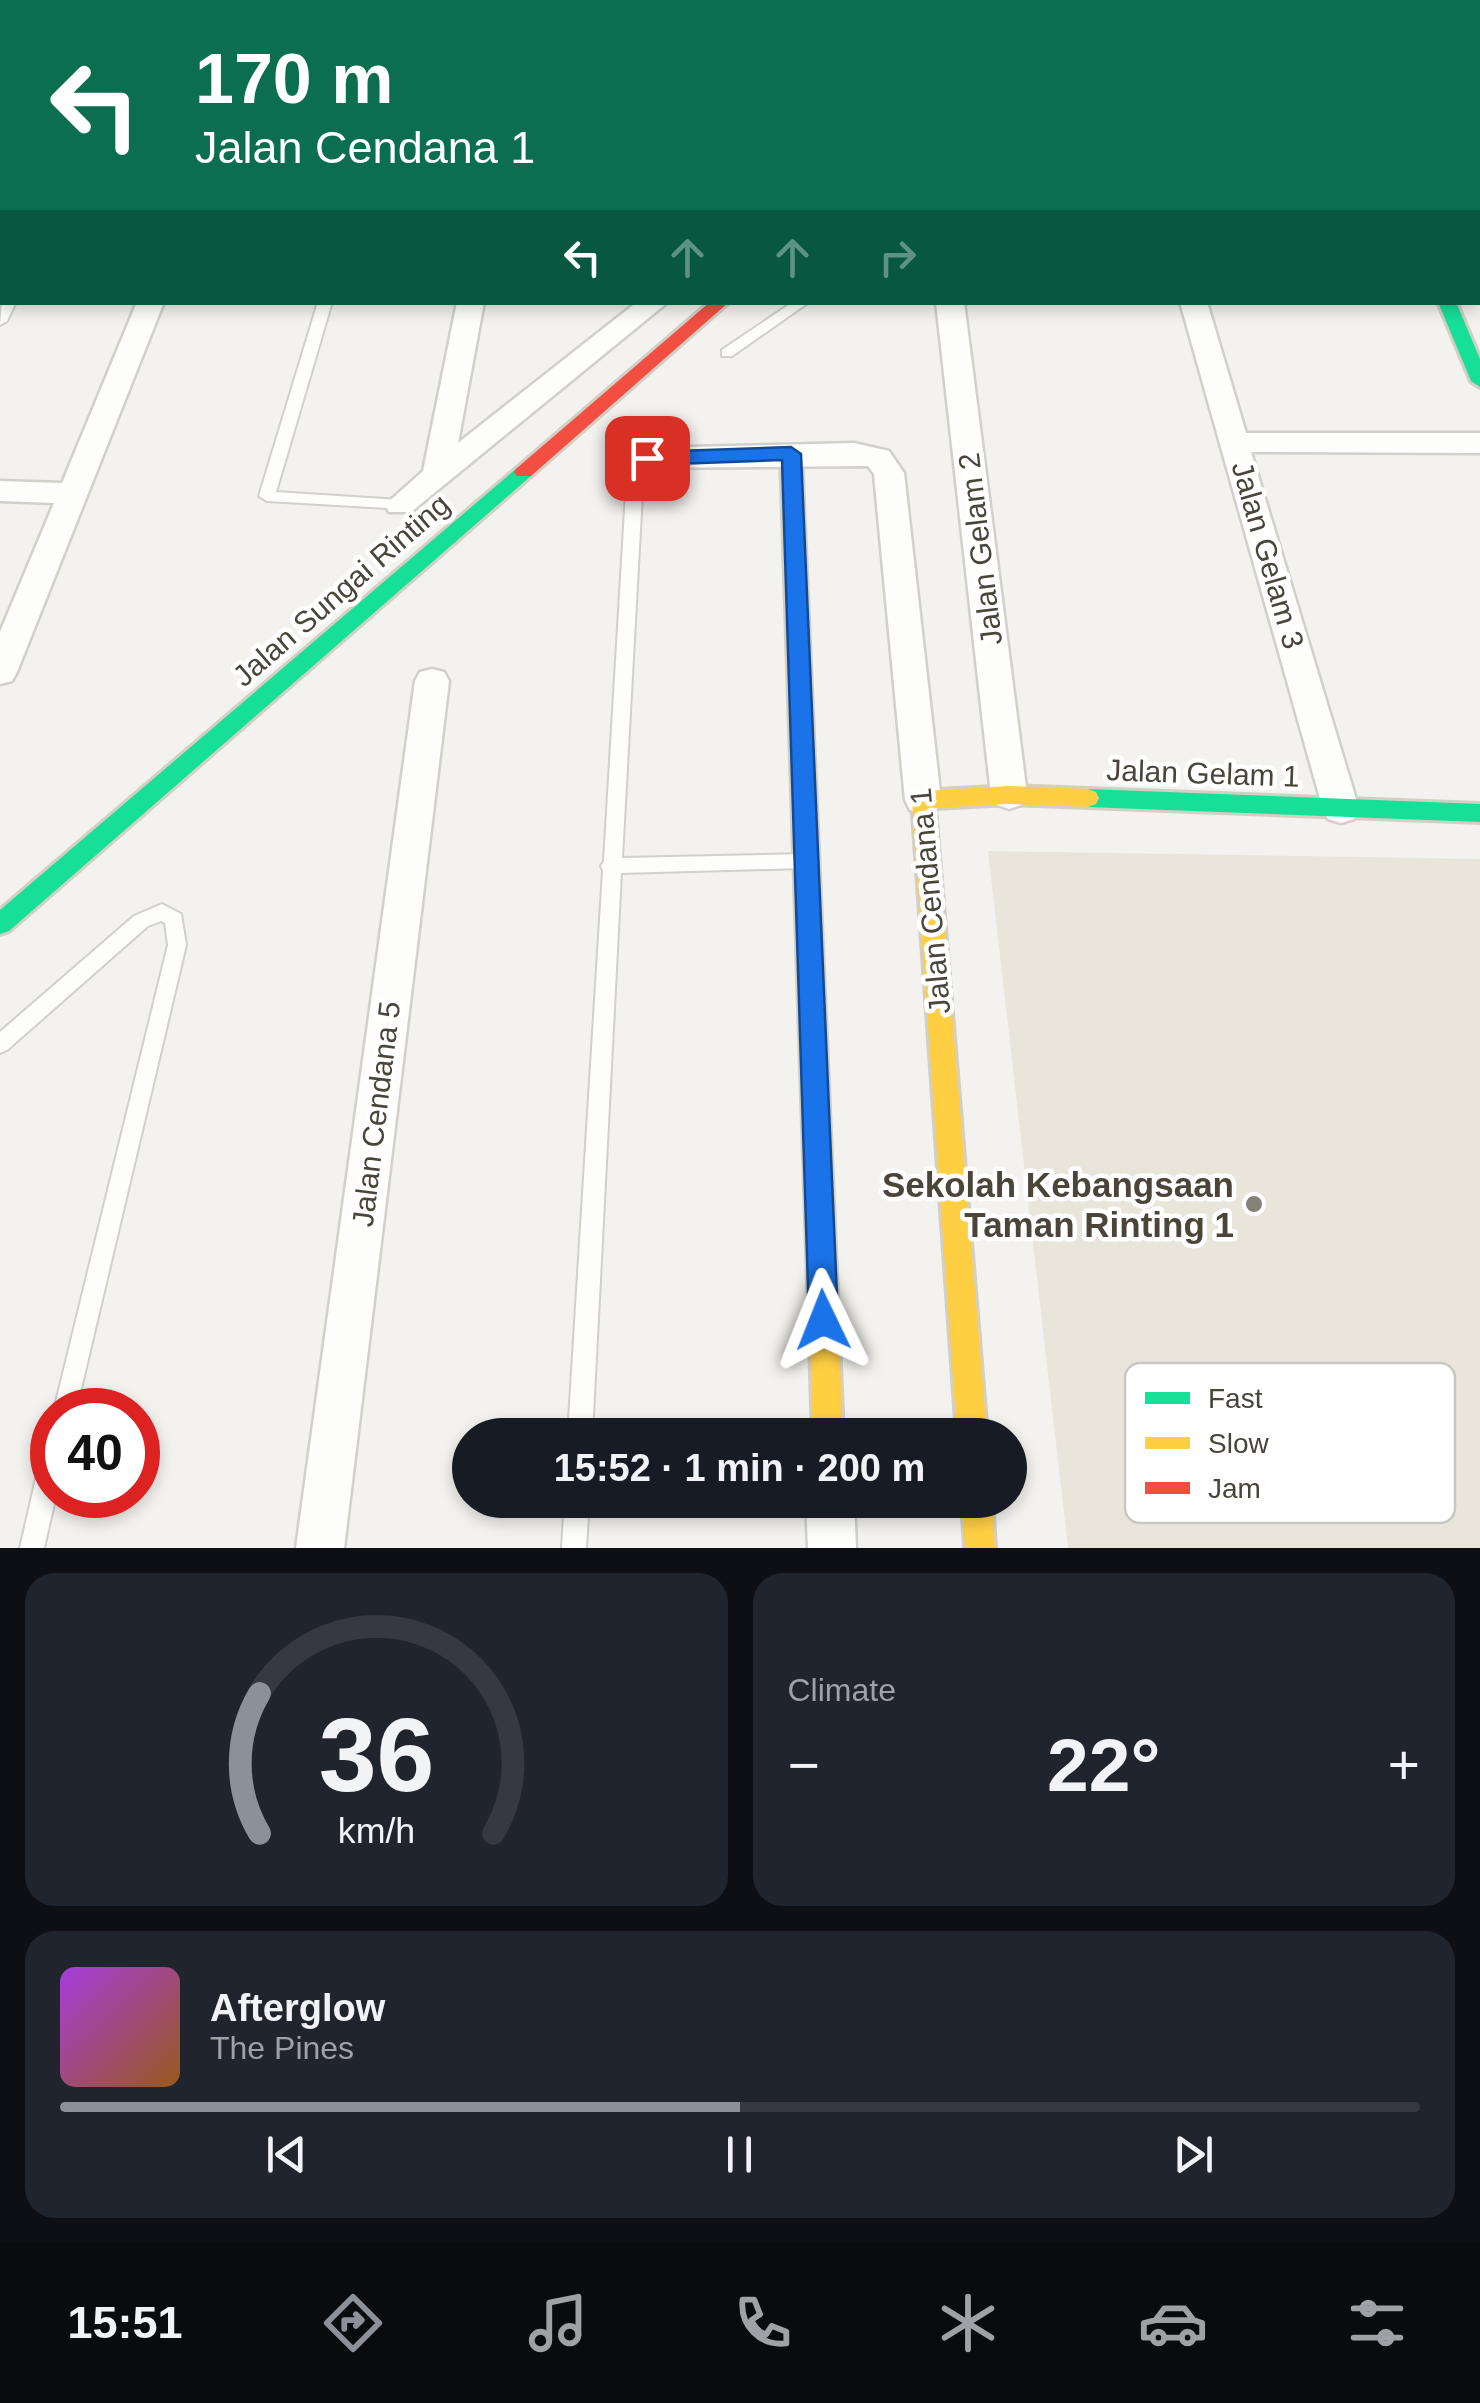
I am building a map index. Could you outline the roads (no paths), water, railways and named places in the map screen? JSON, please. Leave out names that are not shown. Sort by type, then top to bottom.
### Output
[{"type":"street","points":[[0,672],[150,305]]},
{"type":"street","points":[[437,477],[469,305]]},
{"type":"street","name":"Jalan Sungai Rinting","points":[[0,924],[718,305]]},
{"type":"street","name":"Jalan Gelam 2","points":[[950,305],[1010,794]]},
{"type":"street","name":"Jalan Gelam 3","points":[[1194,305],[1341,808]]},
{"type":"street","points":[[1449,305],[1472,345],[1480,381]]},
{"type":"street","points":[[400,504],[643,308]]},
{"type":"street","points":[[1234,442],[1480,444]]},
{"type":"street","name":"Jalan Cendana 1","points":[[647,458],[854,453],[878,458],[889,472],[923,800],[971,1418]]},
{"type":"street","points":[[791,454],[827,1418]]},
{"type":"street","points":[[0,491],[74,492]]},
{"type":"street","name":"Jalan Cendana 5","points":[[320,1548],[432,680]]},
{"type":"street","name":"Jalan Gelam 1","points":[[923,800],[1010,794],[1480,813]]},
{"type":"street","points":[[831,1518],[832,1548]]},
{"type":"street","points":[[978,1518],[980,1548]]},
{"type":"lane","points":[[324,305],[267,496],[400,504]]},
{"type":"lane","points":[[726,353],[798,305]]},
{"type":"lane","points":[[581,1418],[635,476],[638,466],[647,458]]},
{"type":"lane","points":[[610,866],[806,861]]},
{"type":"lane","points":[[0,1044],[141,921],[162,912],[174,919],[177,945],[70,1388]]},
{"type":"lane","points":[[32,1548],[39,1518]]},
{"type":"lane","points":[[574,1548],[576,1518]]},
{"type":"place","name":"Sekolah Kebangsaan Taman Rinting 1","points":[[1254,1204]]}]
